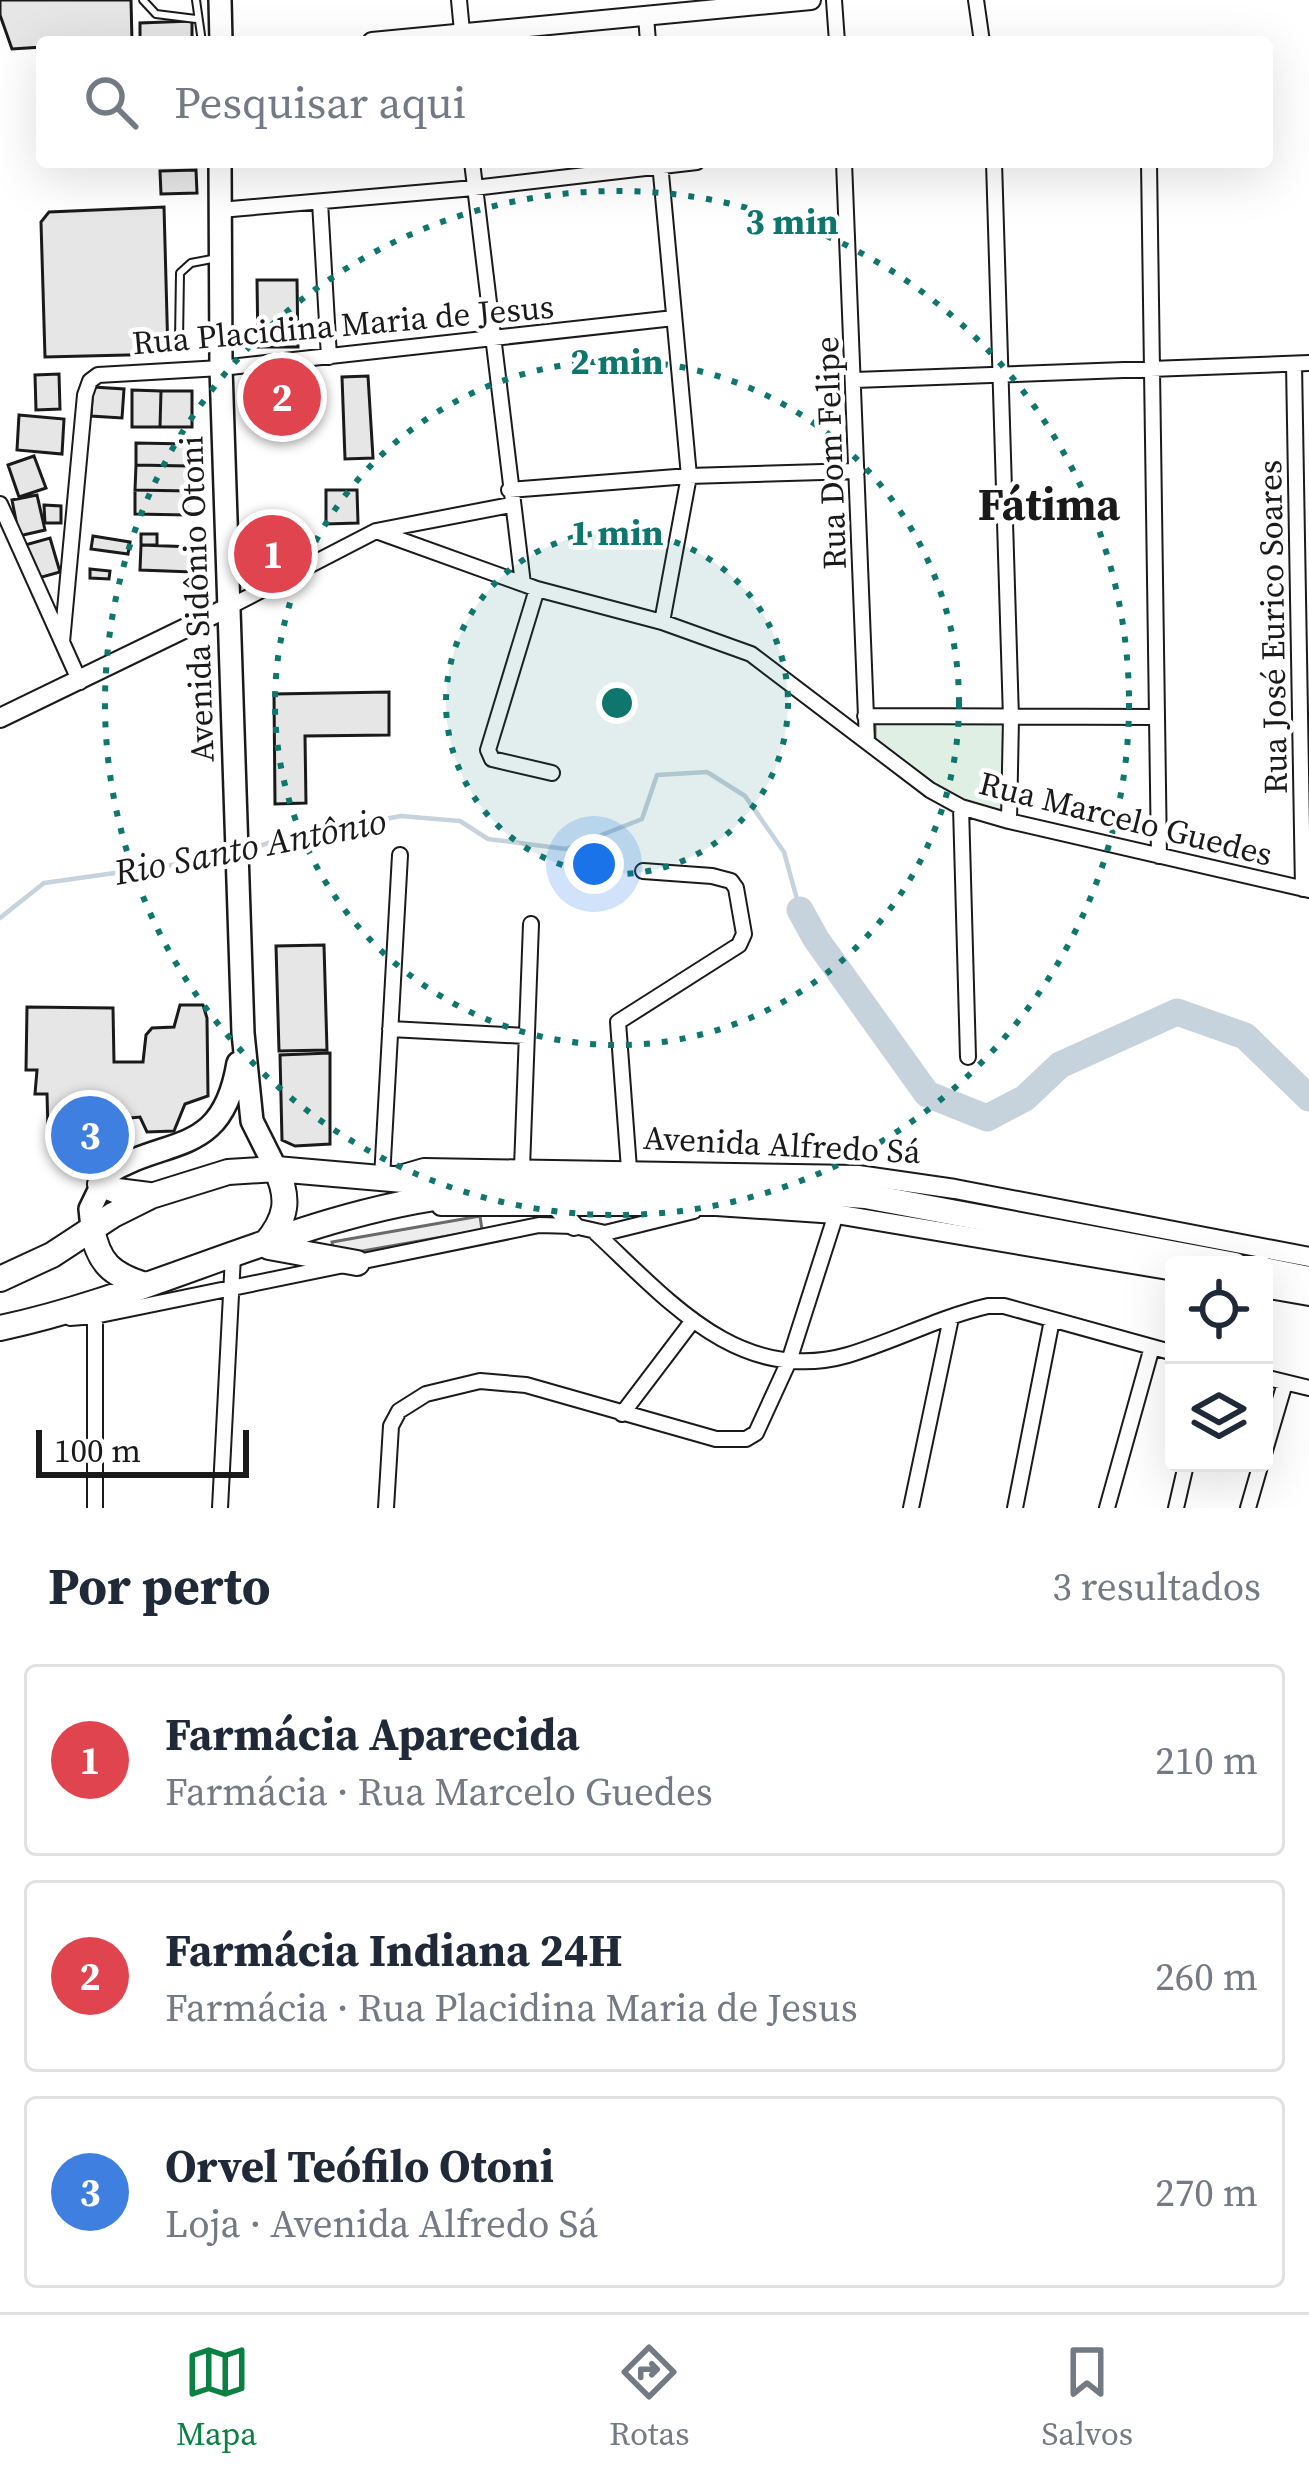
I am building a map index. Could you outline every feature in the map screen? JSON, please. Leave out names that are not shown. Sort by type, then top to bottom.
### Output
[{"type":"highway","name":"Avenida Alfredo Sá","points":[[0,1279],[52,1255],[152,1196],[228,1172],[276,1169],[389,1187]]},
{"type":"highway","points":[[263,1245],[285,1216],[286,1199],[276,1169]]},
{"type":"highway","name":"Avenida Alfredo Sá","points":[[515,1179],[865,1196],[1187,1256]]},
{"type":"highway","points":[[0,1328],[60,1313],[94,1311],[145,1285],[263,1245],[389,1187],[515,1179]]},
{"type":"highway","points":[[100,1184],[152,1196]]},
{"type":"highway","points":[[92,1228],[104,1265],[119,1277],[145,1285]]},
{"type":"highway","points":[[92,1228],[94,1311]]},
{"type":"highway","points":[[263,1245],[357,1264]]},
{"type":"highway","points":[[1273,1272],[1309,1279]]},
{"type":"main road","points":[[220,0],[221,36]]},
{"type":"main road","name":"Avenida Sidônio Otoni","points":[[220,168],[227,608],[243,1033]]},
{"type":"main road","points":[[243,1033],[253,1121],[276,1169]]},
{"type":"main road","points":[[92,1228],[100,1184],[121,1166],[198,1136],[221,1112],[234,1086],[243,1033]]},
{"type":"street","points":[[460,0],[463,36]]},
{"type":"street","points":[[593,0],[595,22]]},
{"type":"street","points":[[486,36],[811,0]]},
{"type":"street","points":[[834,0],[837,36]]},
{"type":"street","points":[[976,0],[981,36]]},
{"type":"street","points":[[646,16],[648,36]]},
{"type":"street","points":[[472,168],[510,498],[530,586],[488,750],[492,758],[552,773]]},
{"type":"street","points":[[220,210],[474,188],[636,168]]},
{"type":"street","points":[[660,168],[689,476],[662,622]]},
{"type":"street","name":"Rua Dom Felipe","points":[[844,168],[867,742]]},
{"type":"street","points":[[994,168],[1011,718],[1009,821]]},
{"type":"street","points":[[1149,168],[1160,856]]},
{"type":"street","points":[[320,202],[329,357]]},
{"type":"street","name":"Rua Placidina Maria de Jesus","points":[[62,642],[83,411],[90,381],[109,373],[221,368],[674,319]]},
{"type":"street","points":[[855,380],[1302,363]]},
{"type":"street","name":"Rua José Eurico Soares","points":[[1302,363],[1306,890]]},
{"type":"street","points":[[0,718],[376,531],[510,498],[689,476],[857,471]]},
{"type":"street","points":[[0,504],[80,682]]},
{"type":"street","name":"Rua Marcelo Guedes","points":[[376,531],[530,586],[662,622],[751,654],[931,790],[962,807],[1306,890]]},
{"type":"street","points":[[866,716],[1155,717]]},
{"type":"street","points":[[962,807],[968,1057]]},
{"type":"street","points":[[389,1187],[390,1029],[400,854]]},
{"type":"street","points":[[629,1169],[618,1022],[739,945],[744,934],[731,881],[643,871]]},
{"type":"street","points":[[515,1179],[531,924]]},
{"type":"street","points":[[390,1029],[526,1036]]},
{"type":"street","name":"Avenida Alfredo Sá","points":[[515,1179],[629,1169],[858,1174],[1309,1257]]},
{"type":"street","name":"Avenida Alfredo Sá","points":[[389,1187],[556,1206],[716,1206],[836,1214],[1165,1269]]},
{"type":"street","points":[[556,1206],[574,1226]]},
{"type":"street","points":[[95,1508],[94,1311],[229,1290],[539,1225],[615,1232],[716,1206]]},
{"type":"street","points":[[386,1508],[391,1426],[399,1411],[426,1394],[480,1381],[506,1381],[735,1440],[756,1433],[790,1361],[836,1214]]},
{"type":"street","points":[[596,1233],[691,1323],[734,1347],[790,1361],[846,1355],[988,1306],[1004,1306],[1165,1351]]},
{"type":"street","points":[[220,1508],[233,1256]]},
{"type":"street","points":[[1273,1290],[1309,1296]]},
{"type":"street","points":[[911,1508],[951,1318]]},
{"type":"street","points":[[1015,1508],[1052,1320]]},
{"type":"street","points":[[0,1346],[27,1322]]},
{"type":"street","points":[[622,1414],[691,1323]]},
{"type":"street","points":[[1107,1508],[1152,1347]]},
{"type":"street","points":[[1273,1380],[1309,1388]]},
{"type":"street","points":[[1273,1424],[1285,1383]]},
{"type":"street","points":[[1177,1508],[1184,1472]]},
{"type":"street","points":[[1248,1508],[1258,1472]]},
{"type":"lane","points":[[143,0],[156,14],[196,19]]},
{"type":"lane","points":[[196,0],[200,36]]},
{"type":"lane","points":[[179,341],[180,273],[191,263],[219,258]]},
{"type":"lane","points":[[64,1145],[100,1184]]},
{"type":"green space","points":[[875,722],[1008,722],[1007,815],[960,803],[875,745]]},
{"type":"shaded area","points":[[480,1216],[482,1230],[334,1256],[332,1242]]},
{"type":"building","points":[[0,0],[131,0],[132,36],[36,36],[36,47],[12,49]]},
{"type":"building","points":[[192,21],[192,36],[140,36],[140,23]]},
{"type":"building","points":[[196,170],[197,193],[161,194],[160,171]]},
{"type":"building","points":[[164,207],[168,354],[45,357],[41,222],[49,212]]},
{"type":"building","points":[[257,280],[297,280],[298,347],[258,347]]},
{"type":"building","points":[[300,369],[306,419],[264,424],[259,374]]},
{"type":"building","points":[[59,374],[60,409],[36,410],[35,375]]},
{"type":"building","points":[[368,376],[373,458],[345,459],[342,377]]},
{"type":"building","points":[[93,387],[124,389],[122,418],[91,416]]},
{"type":"building","points":[[132,390],[161,391],[160,427],[132,427]]},
{"type":"building","points":[[161,391],[192,391],[192,427],[160,427]]},
{"type":"building","points":[[19,415],[64,419],[62,454],[17,450]]},
{"type":"building","points":[[136,443],[188,444],[187,466],[136,465]]},
{"type":"building","points":[[34,456],[46,488],[19,497],[8,465]]},
{"type":"building","points":[[136,465],[187,466],[187,491],[135,490]]},
{"type":"building","points":[[135,490],[187,491],[187,515],[135,514]]},
{"type":"building","points":[[326,490],[357,490],[358,523],[326,524]]},
{"type":"building","points":[[37,495],[45,530],[19,536],[12,500]]},
{"type":"building","points":[[44,505],[61,506],[61,523],[45,523]]},
{"type":"building","points":[[141,534],[157,534],[157,545],[141,545]]},
{"type":"building","points":[[93,536],[130,542],[128,554],[91,549]]},
{"type":"building","points":[[50,538],[60,572],[35,579],[25,545]]},
{"type":"building","points":[[141,545],[193,547],[192,572],[140,570]]},
{"type":"building","points":[[90,569],[110,571],[109,579],[90,578]]},
{"type":"building","points":[[389,692],[389,735],[305,736],[306,803],[275,804],[274,694]]},
{"type":"building","points":[[324,945],[327,1050],[279,1051],[276,946]]},
{"type":"building","points":[[180,1005],[203,1005],[207,1018],[208,1096],[185,1104],[174,1131],[147,1132],[140,1117],[120,1119],[106,1131],[48,1130],[47,1094],[35,1094],[37,1070],[26,1070],[27,1007],[113,1008],[114,1062],[143,1062],[146,1035],[152,1028],[174,1027]]},
{"type":"building","points":[[330,1053],[330,1144],[295,1146],[282,1140],[280,1055]]},
{"type":"waterway","name":"Rio Santo Antônio","points":[[245,851],[283,838],[401,816],[460,821],[488,839],[566,849],[642,819],[657,775],[707,772],[745,796],[784,852],[800,910]]},
{"type":"waterway","name":"Rio Santo Antônio","points":[[0,918],[44,883],[228,857]]},
{"type":"waterway","name":"Rio Santo Antônio","points":[[800,910],[927,1094],[987,1118],[1025,1098],[1060,1065],[1177,1012],[1245,1036],[1309,1098]]},
{"type":"place","name":"Farmácia Indiana 24H","points":[[282,397]]},
{"type":"place","name":"Farmácia Aparecida","points":[[273,554]]},
{"type":"place","name":"Orvel Teófilo Otoni","points":[[90,1135]]},
{"type":"district","name":"Fátima","points":[[1049,504]]}]
